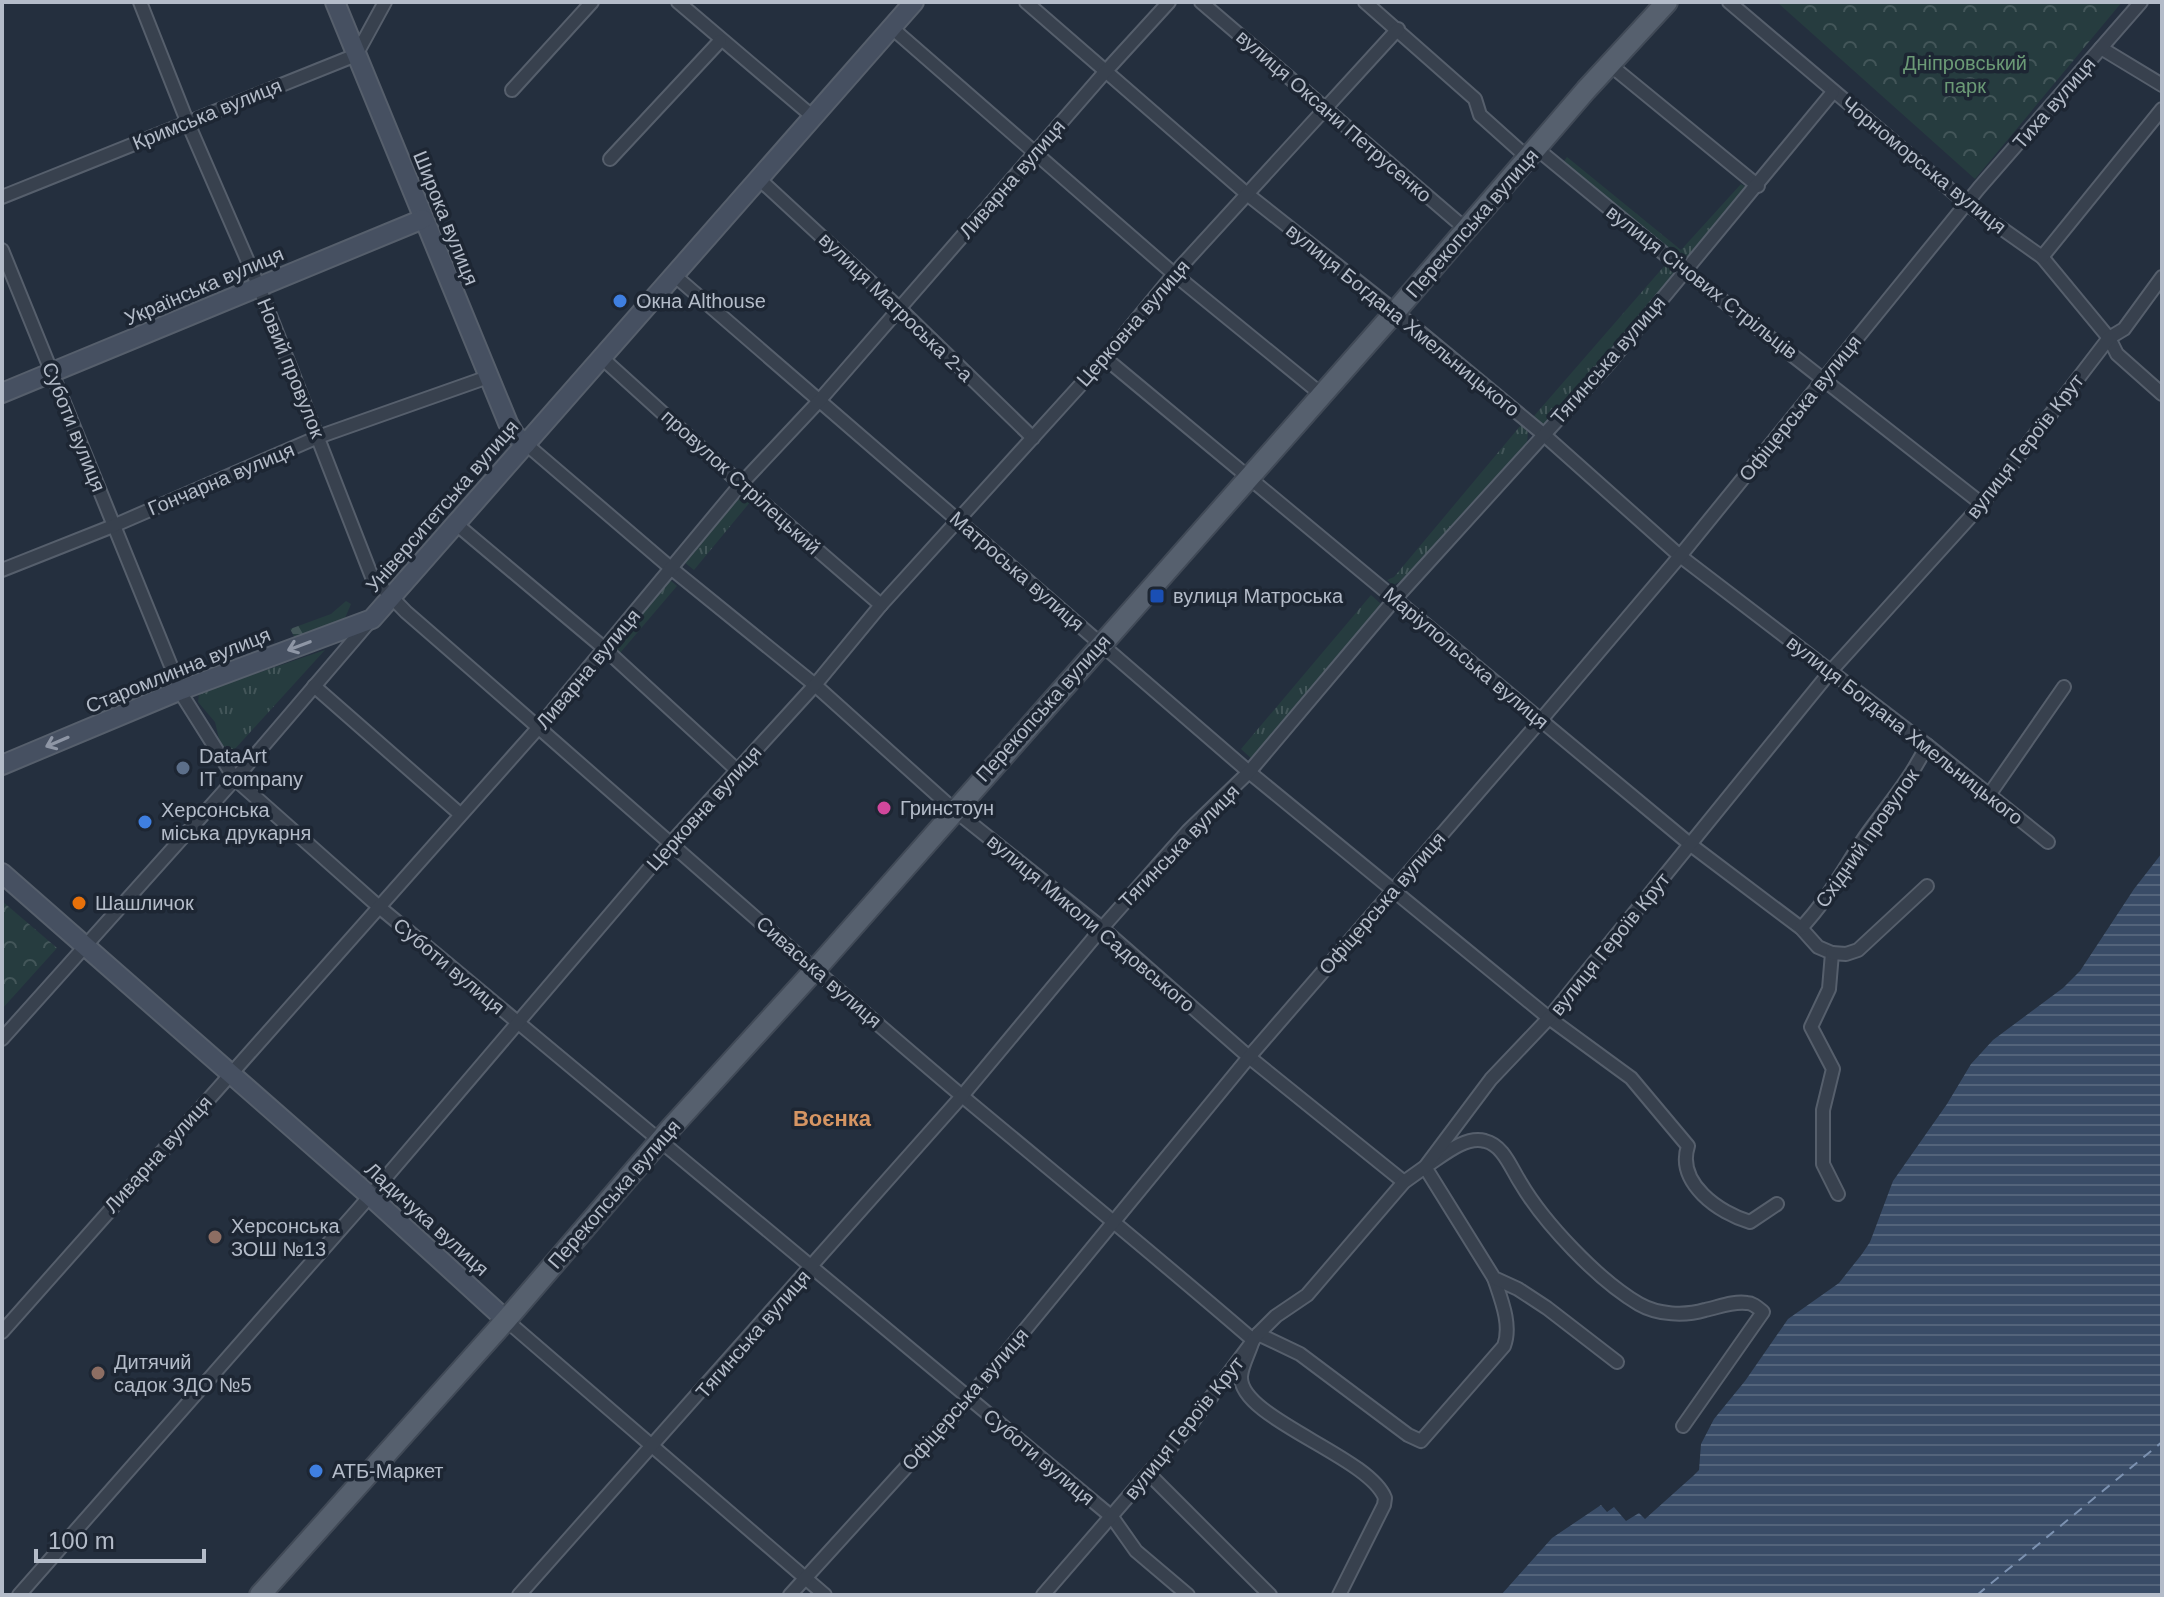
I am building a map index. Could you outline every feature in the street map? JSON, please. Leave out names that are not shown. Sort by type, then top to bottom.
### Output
[{"type":"main road","name":"Перекопська вулиця","points":[[264,1594],[953,809],[1395,312],[1609,64],[1667,2]]},
{"type":"street","name":"Новий провулок","points":[[140,2],[187,121],[259,287],[372,577],[391,597]]},
{"type":"street","name":"Широка вулиця","points":[[335,2],[488,377],[511,429],[526,444]]},
{"type":"street","points":[[356,55],[385,2]]},
{"type":"street","points":[[512,90],[592,2]]},
{"type":"street","points":[[678,2],[720,41],[812,116]]},
{"type":"street","name":"Університетська вулиця","points":[[2,1039],[235,779],[455,523],[914,2]]},
{"type":"street","name":"вулиця Богдана Хмельницького","points":[[1026,2],[1247,194],[1542,433],[1680,556],[2048,842]]},
{"type":"street","name":"Ливарна вулиця","points":[[2,1332],[539,727],[741,484],[819,401],[1169,2]]},
{"type":"street","name":"вулиця Оксани Петрусенко","points":[[1201,2],[1467,230]]},
{"type":"street","name":"вулиця Січових Стрільців","points":[[1365,2],[1475,99],[1480,115],[1824,377],[1982,504]]},
{"type":"street","name":"Чорноморська вулиця","points":[[1729,2],[1967,204],[2042,257],[2109,338],[2117,354],[2162,394]]},
{"type":"street","name":"Тиха вулиця","points":[[1967,204],[2141,2]]},
{"type":"street","points":[[892,28],[1174,274],[1321,394]]},
{"type":"street","name":"Церковна вулиця","points":[[19,1595],[370,1196],[671,843],[1105,358],[1174,274],[1398,29]]},
{"type":"street","points":[[610,159],[720,41]]},
{"type":"street","points":[[2101,48],[2162,85]]},
{"type":"street","name":"Кримська вулиця","points":[[2,197],[356,55]]},
{"type":"street","points":[[1609,64],[1758,186]]},
{"type":"street","name":"Тягинська вулиця","points":[[519,1595],[962,1096],[1102,928],[1188,831],[1249,772],[1395,599],[1542,433],[1610,362],[1833,92]]},
{"type":"street","points":[[2042,257],[2162,109]]},
{"type":"street","name":"вулиця Матроська 2-а","points":[[758,178],[1033,438]]},
{"type":"street","name":"Офіцерська вулиця","points":[[790,1595],[969,1398],[1249,1057],[1680,556],[1967,204]]},
{"type":"street","name":"Українська вулиця","points":[[2,393],[423,219]]},
{"type":"street","name":"Суботи вулиця","points":[[2,250],[181,690],[235,779],[378,906],[517,1023],[1112,1517],[1136,1551],[1188,1595]]},
{"type":"street","name":"Матроська вулиця","points":[[674,275],[1249,772],[1549,1018],[1631,1078],[1688,1146],[1684,1159],[1693,1184],[1728,1216],[1750,1222],[1777,1204]]},
{"type":"street","name":"вулиця Героїв Крут","points":[[1043,1595],[1191,1424],[1256,1337],[1276,1316],[1307,1295],[1404,1182],[1425,1167],[1491,1079],[1549,1018],[1830,672],[1982,504],[2109,338],[2124,329],[2162,277]]},
{"type":"street","name":"провулок Стрілецький","points":[[602,358],[881,605]]},
{"type":"street","name":"Маріупольська вулиця","points":[[1105,358],[1691,845],[1801,928],[1818,947],[1832,953]]},
{"type":"street","name":"Гончарна вулиця","points":[[2,570],[113,526],[318,437],[488,377]]},
{"type":"street","name":"вулиця Миколи Садовського","points":[[526,444],[672,569],[815,685],[953,809],[1102,928],[1249,1057],[1404,1182]]},
{"type":"street","points":[[455,523],[605,649],[738,771]]},
{"type":"street","name":"Сиваська вулиця","points":[[391,597],[962,1096],[1256,1337],[1300,1354],[1408,1435],[1421,1441],[1504,1346],[1508,1336],[1507,1325],[1494,1278]]},
{"type":"street","name":"Старомлинна вулиця","points":[[2,765],[181,690],[372,619]]},
{"type":"street","points":[[314,686],[460,814]]},
{"type":"street","points":[[1989,795],[2064,687]]},
{"type":"street","name":"Східний провулок","points":[[1801,928],[1818,910],[1864,838],[1915,771],[1927,745]]},
{"type":"street","name":"Ладичука вулиця","points":[[2,873],[370,1196],[506,1320],[825,1595]]},
{"type":"street","points":[[1838,1194],[1823,1164],[1823,1110],[1833,1069],[1811,1027],[1829,989],[1832,953],[1846,954],[1858,950],[1927,886]]},
{"type":"street","points":[[1617,1362],[1547,1308],[1494,1278],[1425,1167],[1466,1142],[1489,1141],[1500,1150],[1534,1204],[1569,1243],[1608,1283],[1642,1306],[1686,1314],[1728,1303],[1750,1303],[1763,1312],[1683,1426]]},
{"type":"street","points":[[1256,1337],[1241,1376],[1244,1390],[1270,1415],[1334,1454],[1375,1484],[1385,1498],[1339,1595]]},
{"type":"street","points":[[1149,1474],[1270,1595]]},
{"type":"green space","name":"Дніпровський парк","points":[[1777,2],[2122,2],[1975,179]]},
{"type":"green space","points":[[1567,157],[1681,250],[1741,184],[1750,189],[1691,258],[1685,261],[1677,258],[1562,164]]},
{"type":"green space","points":[[1666,264],[1677,273],[1606,361],[1544,425],[1534,416]]},
{"type":"green space","points":[[1521,425],[1528,432],[1527,443],[1407,578],[1393,585],[1387,580],[1394,577]]},
{"type":"green space","points":[[741,493],[751,501],[694,570],[684,562]]},
{"type":"green space","points":[[670,580],[677,586],[620,653],[613,649]]},
{"type":"green space","points":[[1371,595],[1381,604],[1254,761],[1241,749]]},
{"type":"green space","points":[[346,601],[351,604],[345,618],[295,638],[290,629],[331,614]]},
{"type":"green space","points":[[325,650],[228,753],[220,743],[215,722],[198,702],[199,693]]},
{"type":"green space","points":[[2,901],[57,948],[2,1009]]},
{"type":"water","points":[[2162,853],[2162,1595],[1501,1595],[1552,1538],[1601,1505],[1607,1512],[1614,1507],[1626,1521],[1639,1513],[1645,1519],[1699,1470],[1701,1444],[1714,1419],[1788,1319],[1839,1283],[1862,1254],[1870,1242],[1893,1181],[1971,1064],[1993,1040],[2063,988],[2080,971],[2134,889]]},
{"type":"ferry route","points":[[1977,1595],[2162,1442]]},
{"type":"place","name":"Окна Althouse","points":[[620,301]]},
{"type":"place","name":"вулиця Матроська","points":[[1157,596]]},
{"type":"place","name":"DataArt IT company","points":[[183,768]]},
{"type":"place","name":"Гринстоун","points":[[884,808]]},
{"type":"place","name":"Херсонська міська друкарня","points":[[145,822]]},
{"type":"place","name":"Шашличок","points":[[79,903]]},
{"type":"place","name":"Херсонська ЗОШ №13","points":[[215,1237]]},
{"type":"place","name":"Дитячий садок ЗДО №5","points":[[98,1373]]},
{"type":"place","name":"АТБ-Маркет","points":[[316,1471]]},
{"type":"district","name":"Воєнка","points":[[832,1118]]}]
